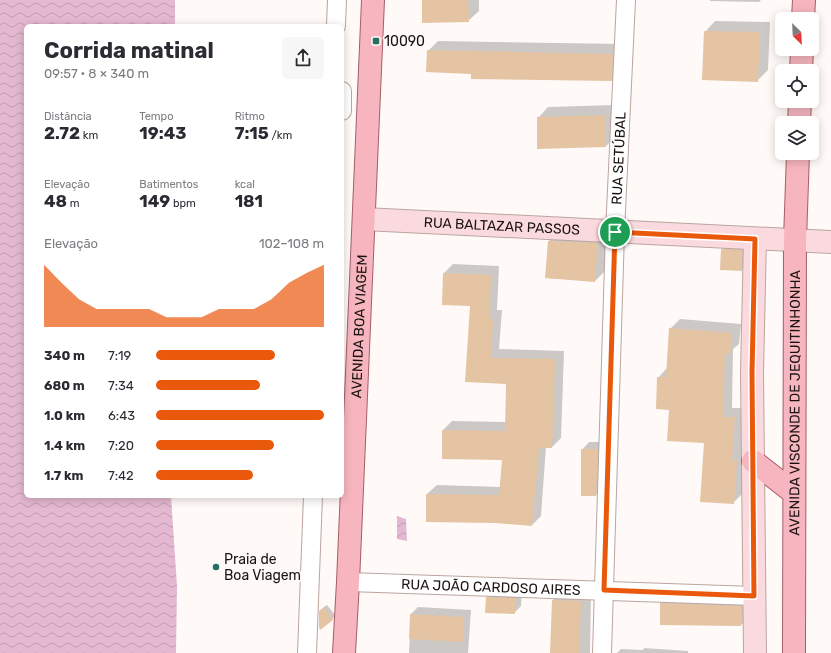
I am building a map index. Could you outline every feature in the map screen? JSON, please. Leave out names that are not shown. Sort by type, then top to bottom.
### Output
[{"type":"main road","name":"AVENIDA BOA VIAGEM","points":[[344,653],[373,0]]},
{"type":"main road","points":[[803,12],[804,0]]},
{"type":"main road","name":"AVENIDA VISCONDE DE JEQUITINHONHA","points":[[794,653],[794,493],[812,241],[799,160]]},
{"type":"main road","points":[[753,461],[794,493]]},
{"type":"street","points":[[336,24],[337,0]]},
{"type":"street","name":"RUA SETÚBAL","points":[[602,653],[615,232],[626,0]]},
{"type":"street","name":"RUA BALTAZAR PASSOS","points":[[364,219],[812,241]]},
{"type":"street","points":[[755,239],[752,373],[755,653]]},
{"type":"street","points":[[307,653],[313,498]]},
{"type":"street","name":"RUA JOÃO CARDOSO AIRES","points":[[348,582],[754,596]]},
{"type":"water","points":[[0,0],[175,0],[175,24],[24,24],[24,498],[171,498],[177,586],[176,653],[0,653]]},
{"type":"water","points":[[397,516],[406,519],[407,541],[397,539]]},
{"type":"building","points":[[422,0],[468,0],[469,22],[422,23]]},
{"type":"building","points":[[704,31],[760,32],[758,82],[702,80]]},
{"type":"building","points":[[427,50],[613,54],[612,81],[471,79],[471,74],[426,72]]},
{"type":"building","points":[[606,115],[606,147],[537,149],[537,117]]},
{"type":"building","points":[[548,241],[598,243],[595,282],[545,278]]},
{"type":"building","points":[[721,249],[742,250],[742,271],[720,270]]},
{"type":"building","points":[[443,273],[491,275],[489,319],[493,319],[491,358],[555,359],[552,448],[539,448],[532,526],[495,523],[426,522],[426,494],[499,495],[502,460],[442,459],[442,430],[505,431],[506,384],[465,382],[470,306],[442,305]]},
{"type":"building","points":[[669,328],[732,333],[730,354],[725,354],[723,417],[735,417],[732,460],[737,460],[734,504],[700,502],[704,443],[667,441],[669,410],[656,409],[657,377],[666,377]]},
{"type":"building","points":[[581,449],[598,449],[596,496],[581,496]]},
{"type":"building","points":[[486,597],[515,598],[515,614],[485,613]]},
{"type":"building","points":[[552,600],[581,601],[579,653],[550,653]]},
{"type":"building","points":[[660,603],[741,606],[741,626],[660,625]]},
{"type":"building","points":[[324,607],[333,620],[320,630],[319,611]]},
{"type":"building","points":[[410,614],[464,617],[463,642],[409,639]]},
{"type":"place","name":"10090","points":[[376,41]]},
{"type":"place","name":"Praia de Boa Viagem","points":[[216,567]]},
{"type":"route","points":[[615,232],[755,239],[752,373],[754,596],[604,590],[615,232]]}]
